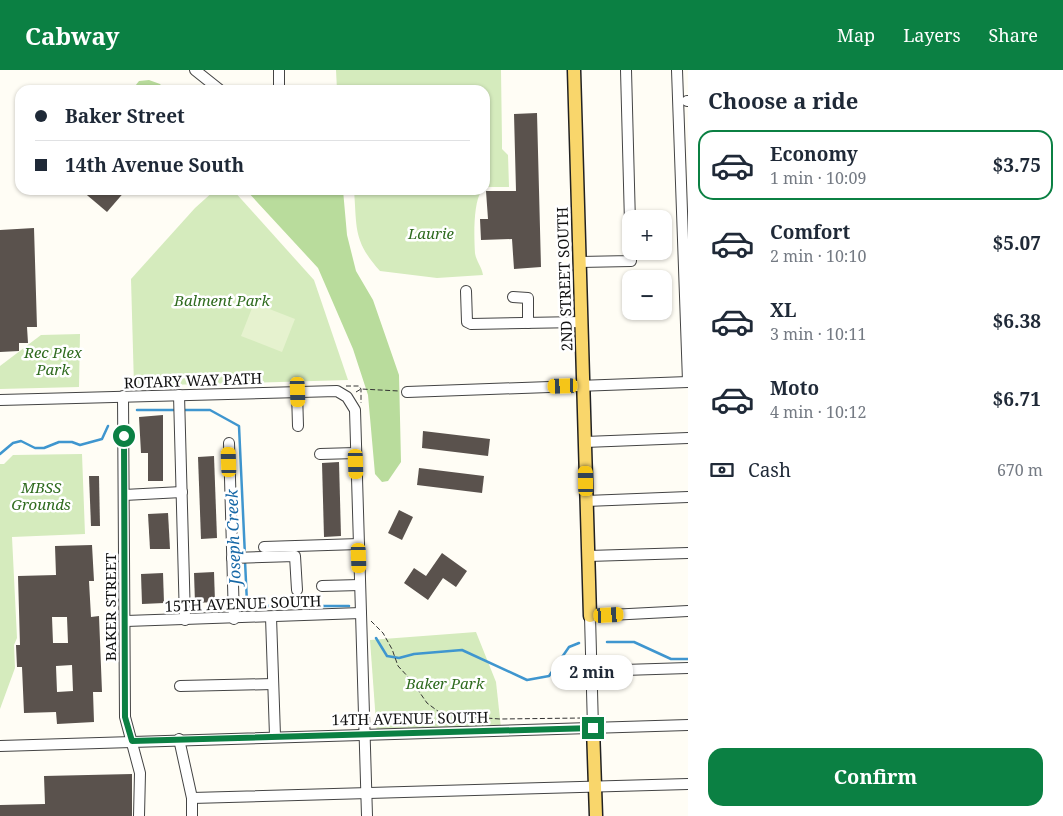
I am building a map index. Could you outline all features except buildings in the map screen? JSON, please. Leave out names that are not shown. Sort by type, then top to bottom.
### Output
[{"type":"main road","name":"2ND STREET SOUTH","points":[[574,70],[590,616]]},
{"type":"main road","name":"2ND STREET SOUTH","points":[[593,723],[596,816]]},
{"type":"street","points":[[195,70],[214,85]]},
{"type":"street","points":[[279,70],[279,85]]},
{"type":"street","points":[[580,262],[631,261],[626,70]]},
{"type":"street","points":[[402,392],[688,381],[684,154],[677,70]]},
{"type":"street","points":[[466,290],[467,318],[471,324],[581,322]]},
{"type":"street","points":[[513,297],[528,298],[528,323]]},
{"type":"street","points":[[0,400],[337,391],[347,397],[355,410],[360,585],[365,614],[364,734],[367,816]]},
{"type":"street","points":[[298,392],[298,426]]},
{"type":"street","points":[[179,394],[185,620]]},
{"type":"street","name":"BAKER STREET","points":[[123,396],[126,621],[125,717],[140,773],[139,816]]},
{"type":"street","points":[[585,442],[688,438]]},
{"type":"street","points":[[229,443],[234,619]]},
{"type":"street","points":[[320,454],[356,453]]},
{"type":"street","points":[[124,495],[182,492]]},
{"type":"street","points":[[586,501],[688,497]]},
{"type":"street","points":[[264,547],[359,544]]},
{"type":"street","points":[[588,556],[688,553]]},
{"type":"street","points":[[232,558],[296,556],[297,590]]},
{"type":"street","points":[[322,586],[360,585]]},
{"type":"street","points":[[590,616],[688,611]]},
{"type":"street","name":"15TH AVENUE SOUTH","points":[[126,621],[365,614]]},
{"type":"street","name":"2ND STREET SOUTH","points":[[590,616],[593,723]]},
{"type":"street","points":[[270,617],[275,736]]},
{"type":"street","points":[[591,671],[688,668]]},
{"type":"street","points":[[180,686],[274,684]]},
{"type":"street","name":"14TH AVENUE SOUTH","points":[[0,746],[364,734],[593,723],[688,725]]},
{"type":"street","points":[[179,739],[192,798],[192,816]]},
{"type":"street","points":[[192,798],[688,784]]},
{"type":"path","points":[[340,386],[358,386],[361,389],[402,392]]},
{"type":"path","points":[[347,397],[361,389]]},
{"type":"path","points":[[361,389],[361,408]]},
{"type":"path","points":[[365,614],[371,623],[383,633],[392,649],[398,666],[411,680],[427,703],[443,715],[593,723]]},
{"type":"green space","points":[[336,70],[501,70],[502,149],[508,155],[509,187],[490,187],[490,85],[337,85]]},
{"type":"green space","points":[[149,80],[161,85],[136,85],[139,81]]},
{"type":"green space","name":"Balment Park","points":[[209,195],[238,195],[314,280],[348,380],[134,386],[131,279],[195,208]]},
{"type":"green space","points":[[251,195],[343,195],[347,235],[356,271],[373,300],[399,375],[401,462],[388,481],[382,482],[375,474],[368,395],[353,349],[318,268]]},
{"type":"green space","name":"Laurie","points":[[354,195],[479,195],[474,238],[475,253],[483,275],[437,278],[380,271],[365,251],[356,224]]},
{"type":"green space","points":[[254,303],[295,319],[282,352],[241,336]]},
{"type":"green space","name":"Rec Plex Park","points":[[80,334],[79,387],[0,389],[0,366],[41,335]]},
{"type":"green space","name":"MBSS Grounds","points":[[82,454],[85,534],[12,537],[17,638],[14,645],[15,668],[0,709],[0,464],[4,464],[13,455]]},
{"type":"green space","name":"Baker Park","points":[[476,632],[496,682],[501,728],[377,736],[370,640]]},
{"type":"waterway","name":"Joseph Creek","points":[[137,410],[174,410]]},
{"type":"waterway","name":"Joseph Creek","points":[[184,410],[210,410],[239,426],[245,556]]},
{"type":"waterway","name":"Joseph Creek","points":[[0,454],[13,443],[21,441],[35,448],[44,448],[59,442],[72,442],[80,445],[102,439],[108,426]]},
{"type":"waterway","name":"Joseph Creek","points":[[245,561],[247,603],[250,606],[349,606]]},
{"type":"waterway","name":"Joseph Creek","points":[[376,638],[387,656],[399,658],[414,654],[462,650],[527,680],[549,676],[569,647],[579,643]]},
{"type":"waterway","name":"Joseph Creek","points":[[607,642],[634,642],[671,659],[688,659]]},
{"type":"route","points":[[124,436],[125,717],[132,741],[593,728]]}]
